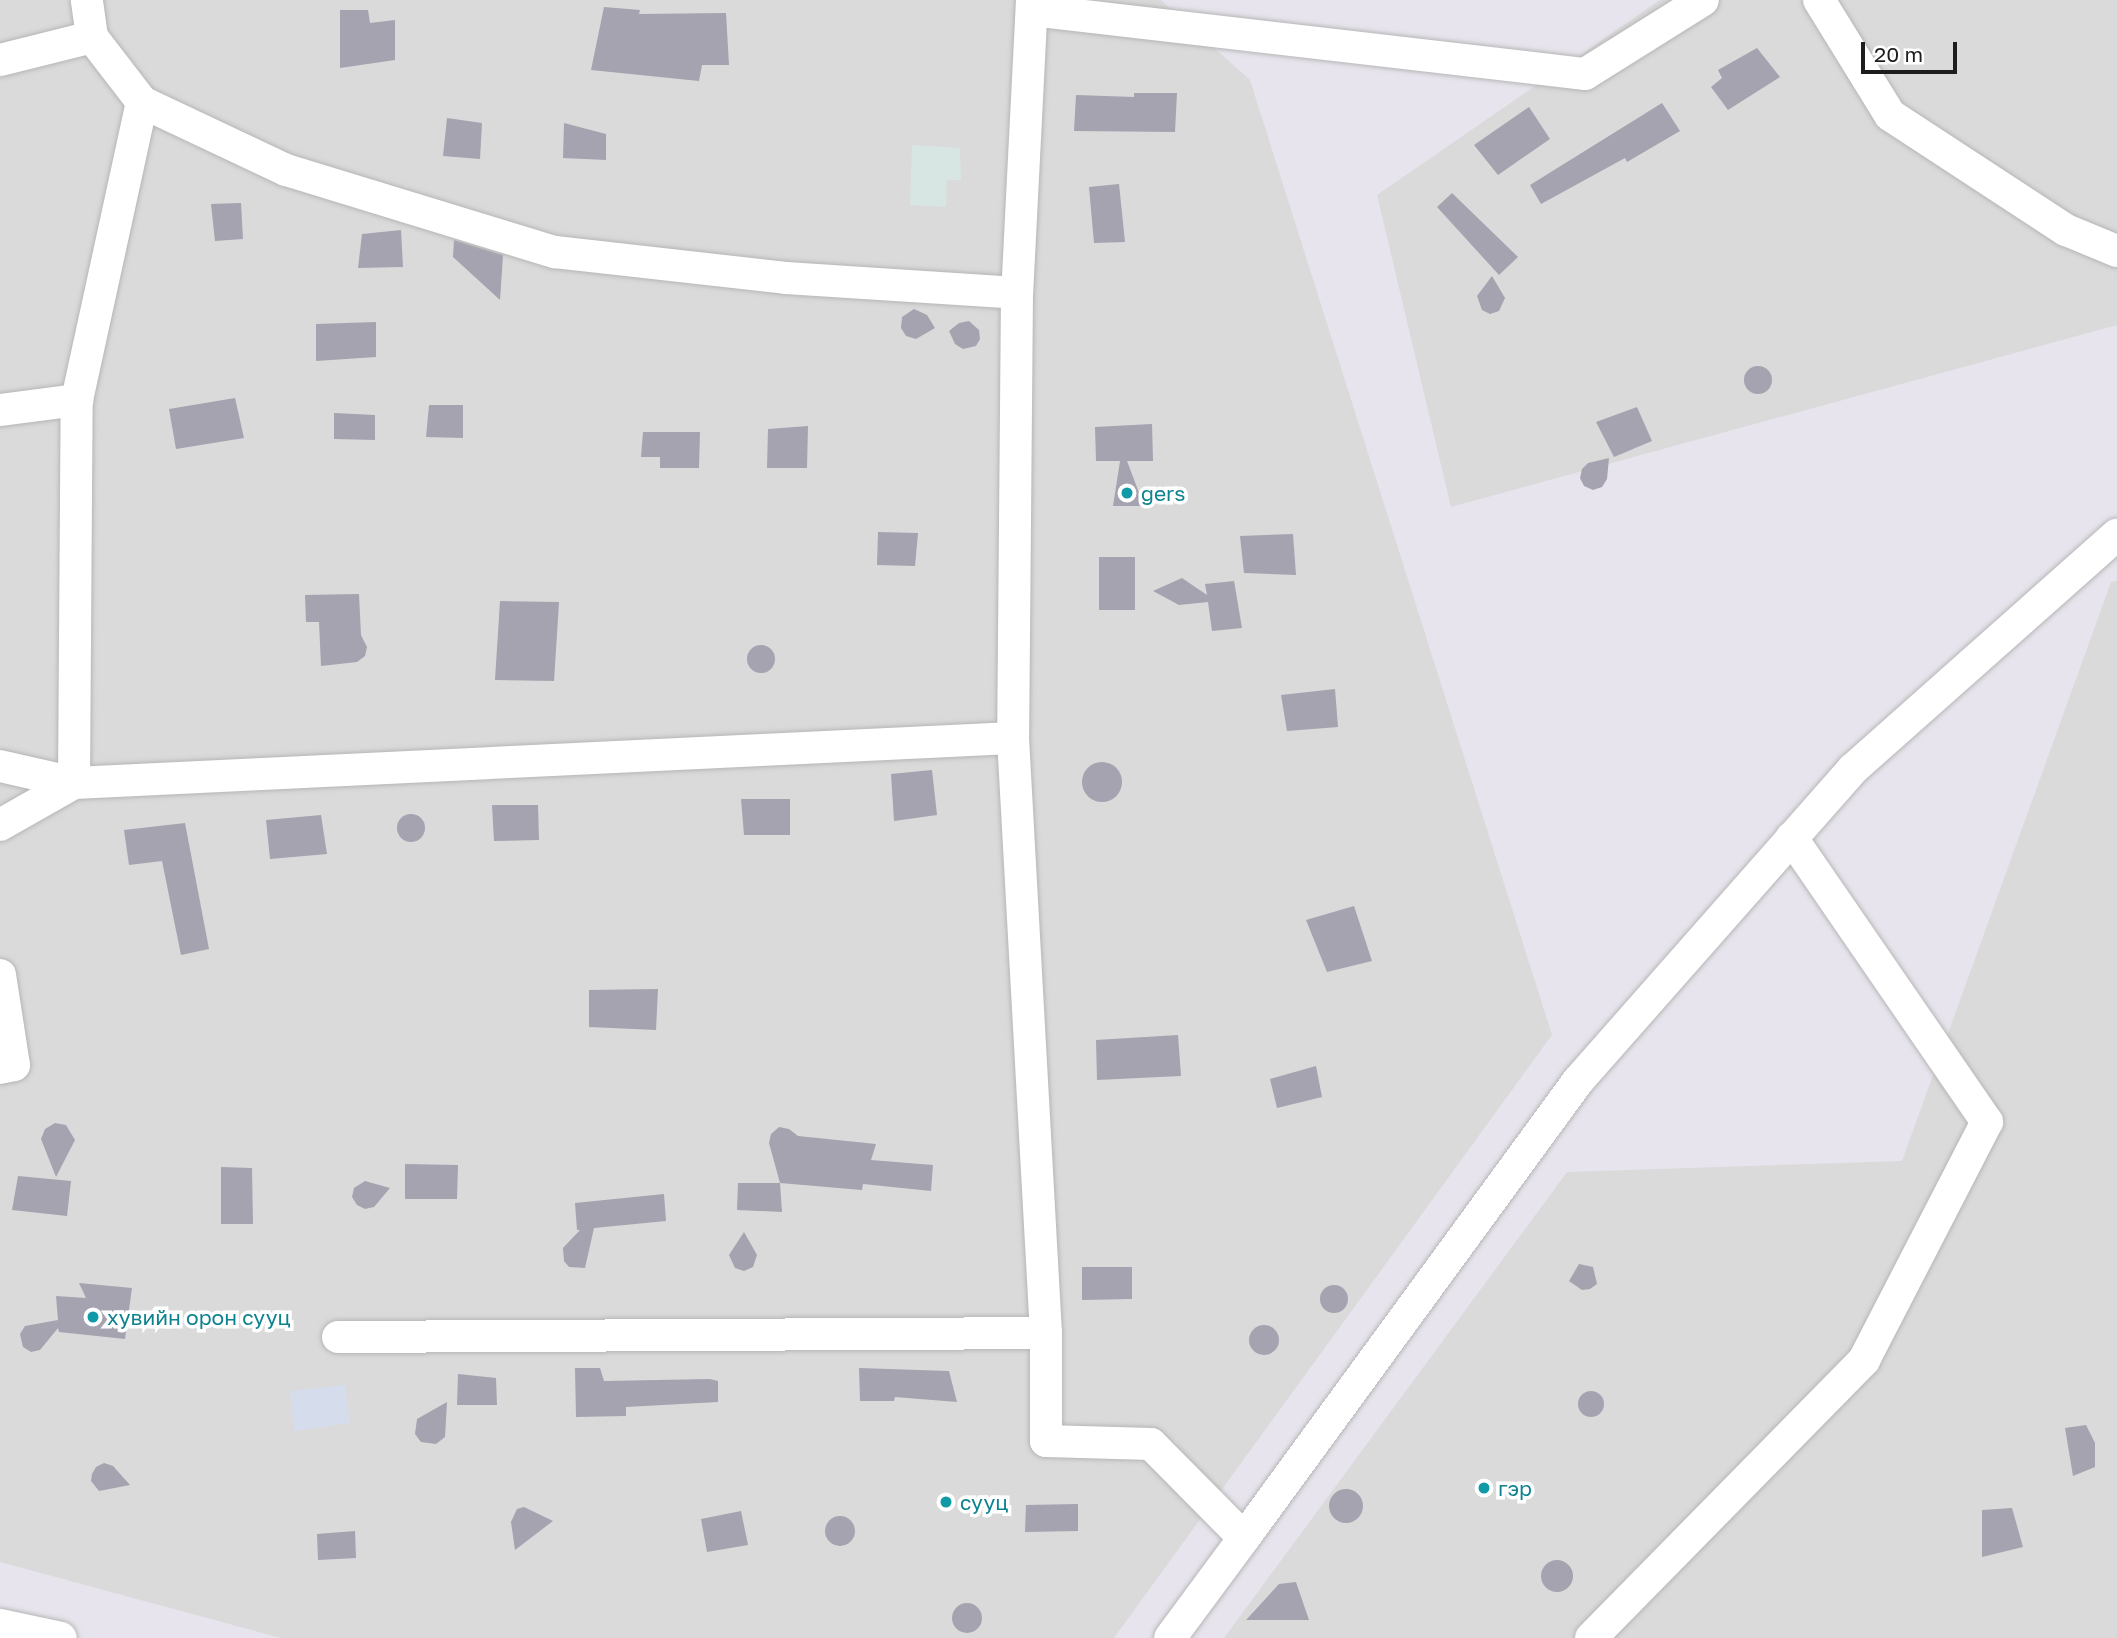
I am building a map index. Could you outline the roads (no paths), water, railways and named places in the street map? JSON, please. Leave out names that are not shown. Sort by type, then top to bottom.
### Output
[{"type":"street","points":[[87,0],[92,37],[142,102],[286,170],[555,252],[786,278],[1017,293]]},
{"type":"street","points":[[1244,1538],[1151,1444],[1046,1441],[1046,1333],[1013,738],[1017,293],[1032,5],[1585,74],[1703,0]]},
{"type":"street","points":[[1819,0],[1891,115],[2066,230],[2117,251]]},
{"type":"street","points":[[0,60],[92,37]]},
{"type":"street","points":[[74,783],[77,400],[142,102]]},
{"type":"street","points":[[0,410],[77,400]]},
{"type":"street","points":[[1170,1638],[1577,1081],[1853,769],[2117,535]]},
{"type":"street","points":[[0,766],[74,783],[1013,738]]},
{"type":"street","points":[[0,825],[74,783]]},
{"type":"street","points":[[1591,1638],[1864,1360],[1987,1122],[1792,838]]},
{"type":"street","points":[[0,975],[15,1065],[0,1068]]},
{"type":"street","points":[[338,1337],[1046,1333]]},
{"type":"street","points":[[0,1625],[61,1638]]},
{"type":"place","name":"gers","points":[[1127,493]]},
{"type":"place","name":"хувийн орон сууц","points":[[93,1317]]},
{"type":"place","name":"гэр","points":[[1484,1488]]},
{"type":"place","name":"сууц","points":[[946,1502]]}]
